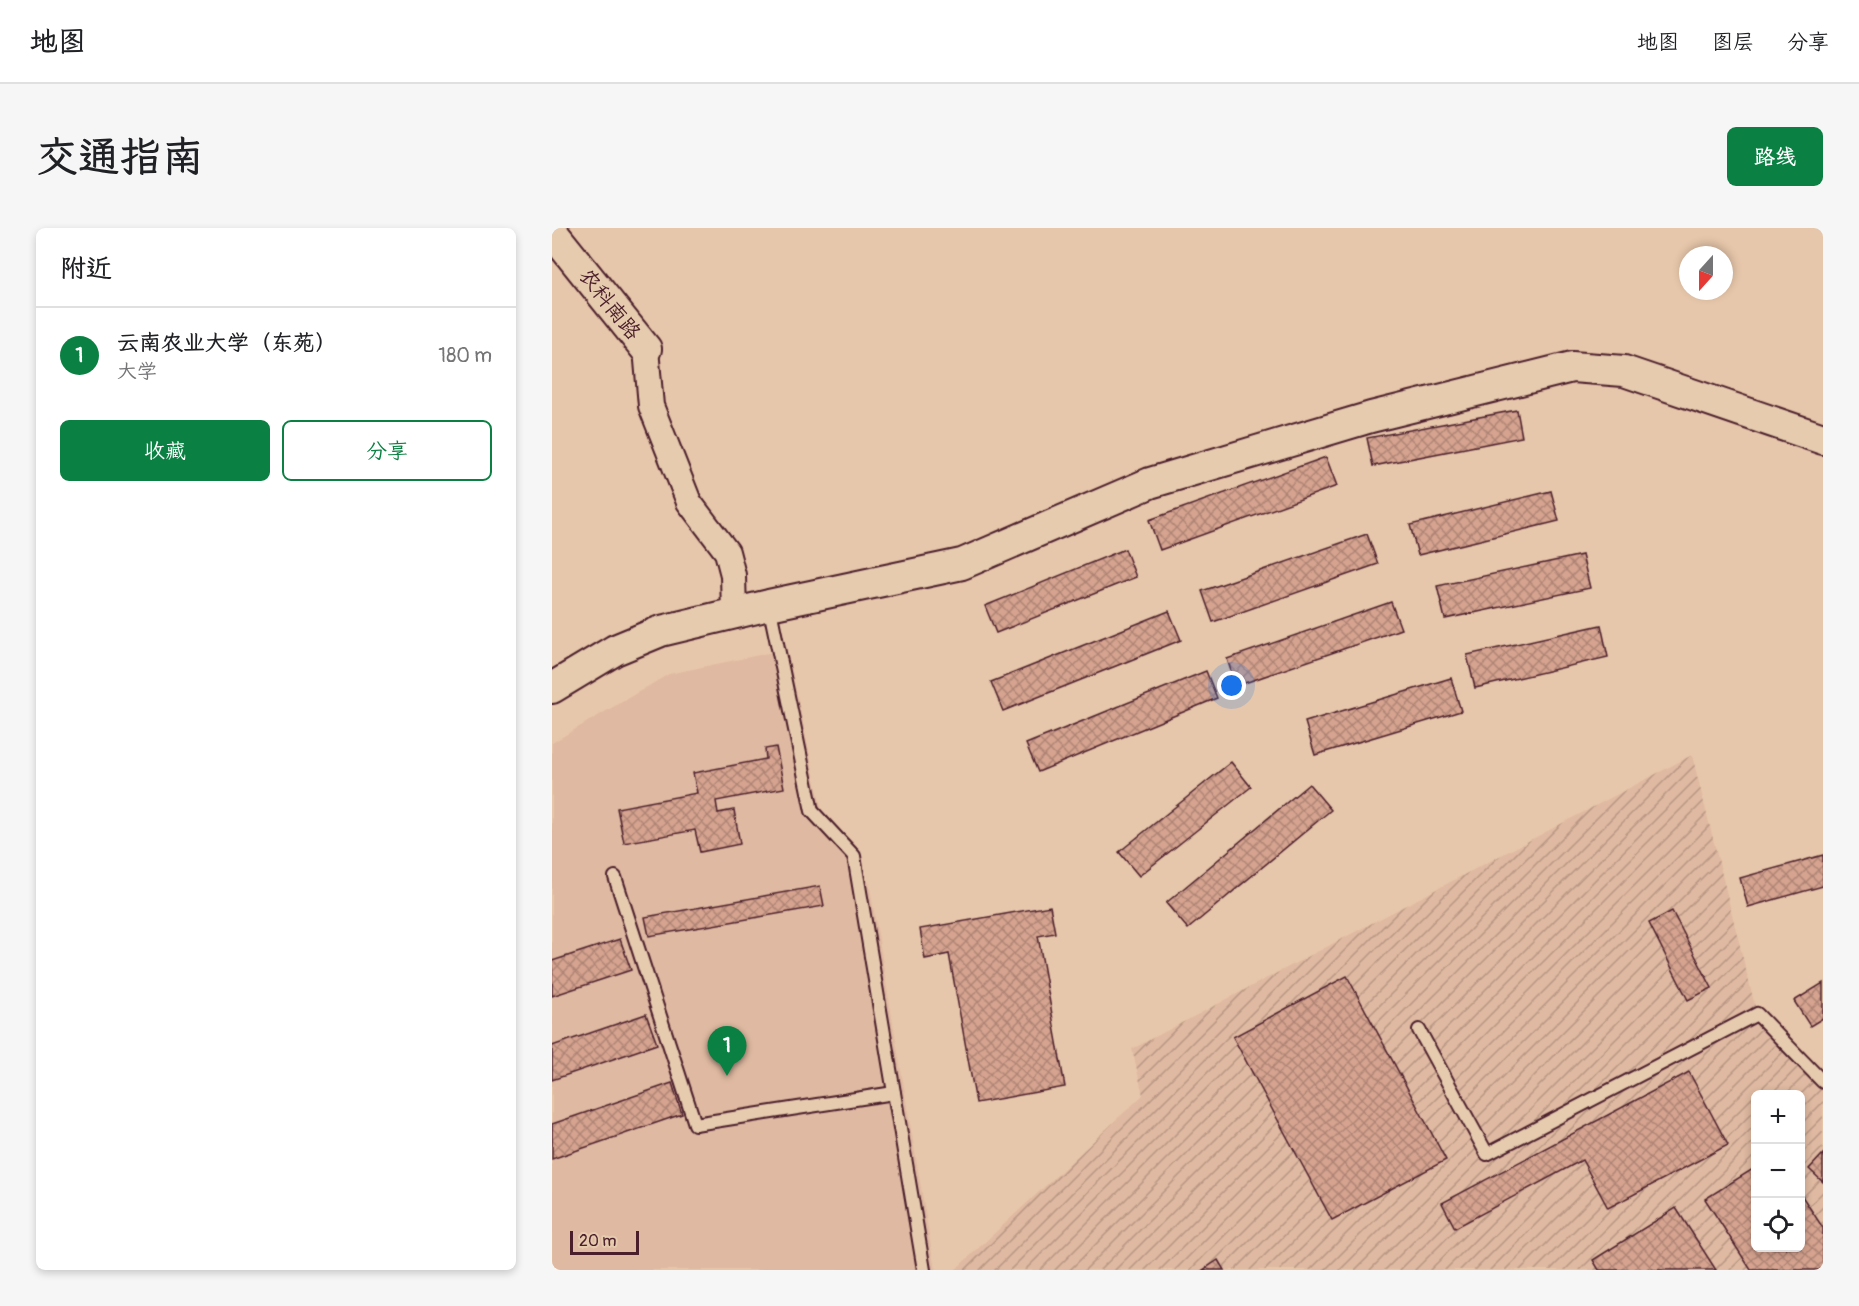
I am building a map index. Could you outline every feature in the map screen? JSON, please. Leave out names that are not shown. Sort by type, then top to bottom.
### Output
[{"type":"street","name":"农科南路","points":[[552,232],[646,349]]},
{"type":"street","points":[[646,349],[651,406],[689,502],[727,552],[733,575],[734,613]]},
{"type":"street","points":[[552,688],[615,651],[661,631],[769,605],[962,564],[1150,483],[1371,417],[1572,368],[1624,371],[1823,439]]},
{"type":"lane","points":[[769,605],[812,811],[854,856],[924,1270]]},
{"type":"lane","points":[[615,877],[695,1124],[894,1093]]},
{"type":"lane","points":[[1419,1030],[1487,1154],[1757,1014],[1823,1082]]},
{"type":"shaded area","points":[[787,649],[828,838],[869,882],[935,1270],[552,1270],[552,743],[669,674]]},
{"type":"shaded area","points":[[1692,755],[1757,1014],[1823,1082],[1823,1270],[955,1270],[1143,1095],[1132,1049]]},
{"type":"building","points":[[1517,410],[1522,437],[1373,466],[1367,438]]},
{"type":"building","points":[[1326,457],[1337,486],[1160,550],[1149,520]]},
{"type":"building","points":[[1551,491],[1559,521],[1418,555],[1410,525]]},
{"type":"building","points":[[1367,534],[1378,564],[1213,622],[1202,591]]},
{"type":"building","points":[[1125,549],[1136,577],[996,633],[985,606]]},
{"type":"building","points":[[1582,555],[1590,588],[1445,619],[1437,586]]},
{"type":"building","points":[[1391,602],[1401,629],[1236,686],[1227,659]]},
{"type":"building","points":[[1169,611],[1181,640],[1003,711],[991,682]]},
{"type":"building","points":[[1601,625],[1608,657],[1475,688],[1467,655]]},
{"type":"building","points":[[1206,671],[1217,698],[1038,772],[1026,744]]},
{"type":"building","points":[[1451,678],[1461,711],[1315,755],[1305,722]]},
{"type":"building","points":[[776,747],[784,788],[716,801],[718,813],[734,810],[740,844],[700,852],[695,830],[624,843],[617,808],[697,793],[693,773],[766,759],[765,749]]},
{"type":"building","points":[[1231,762],[1251,787],[1139,876],[1119,852]]},
{"type":"building","points":[[1309,784],[1331,810],[1188,929],[1166,903]]},
{"type":"building","points":[[1823,855],[1823,886],[1748,907],[1740,878]]},
{"type":"building","points":[[820,886],[824,906],[649,936],[645,917]]},
{"type":"building","points":[[1050,906],[1055,933],[1038,936],[1065,1087],[976,1103],[949,954],[925,959],[920,929]]},
{"type":"building","points":[[1672,911],[1712,988],[1688,1000],[1649,923]]},
{"type":"building","points":[[620,939],[631,970],[552,996],[552,961]]},
{"type":"building","points":[[1347,976],[1446,1160],[1332,1220],[1233,1037]]},
{"type":"building","points":[[1823,983],[1823,1018],[1810,1026],[1794,1001]]},
{"type":"building","points":[[646,1014],[657,1044],[552,1080],[552,1046]]},
{"type":"building","points":[[1689,1072],[1728,1145],[1608,1208],[1582,1160],[1455,1228],[1442,1203]]},
{"type":"building","points":[[672,1083],[682,1114],[552,1159],[552,1124]]},
{"type":"building","points":[[1823,1154],[1823,1182],[1809,1169]]},
{"type":"building","points":[[1751,1170],[1751,1252],[1805,1252],[1805,1201],[1823,1228],[1823,1270],[1751,1270],[1705,1199]]},
{"type":"building","points":[[1676,1208],[1716,1270],[1599,1270],[1593,1260]]},
{"type":"building","points":[[1218,1260],[1224,1270],[1203,1270]]},
{"type":"place","name":"云南农业大学（东苑）","points":[[727,1076]]}]
